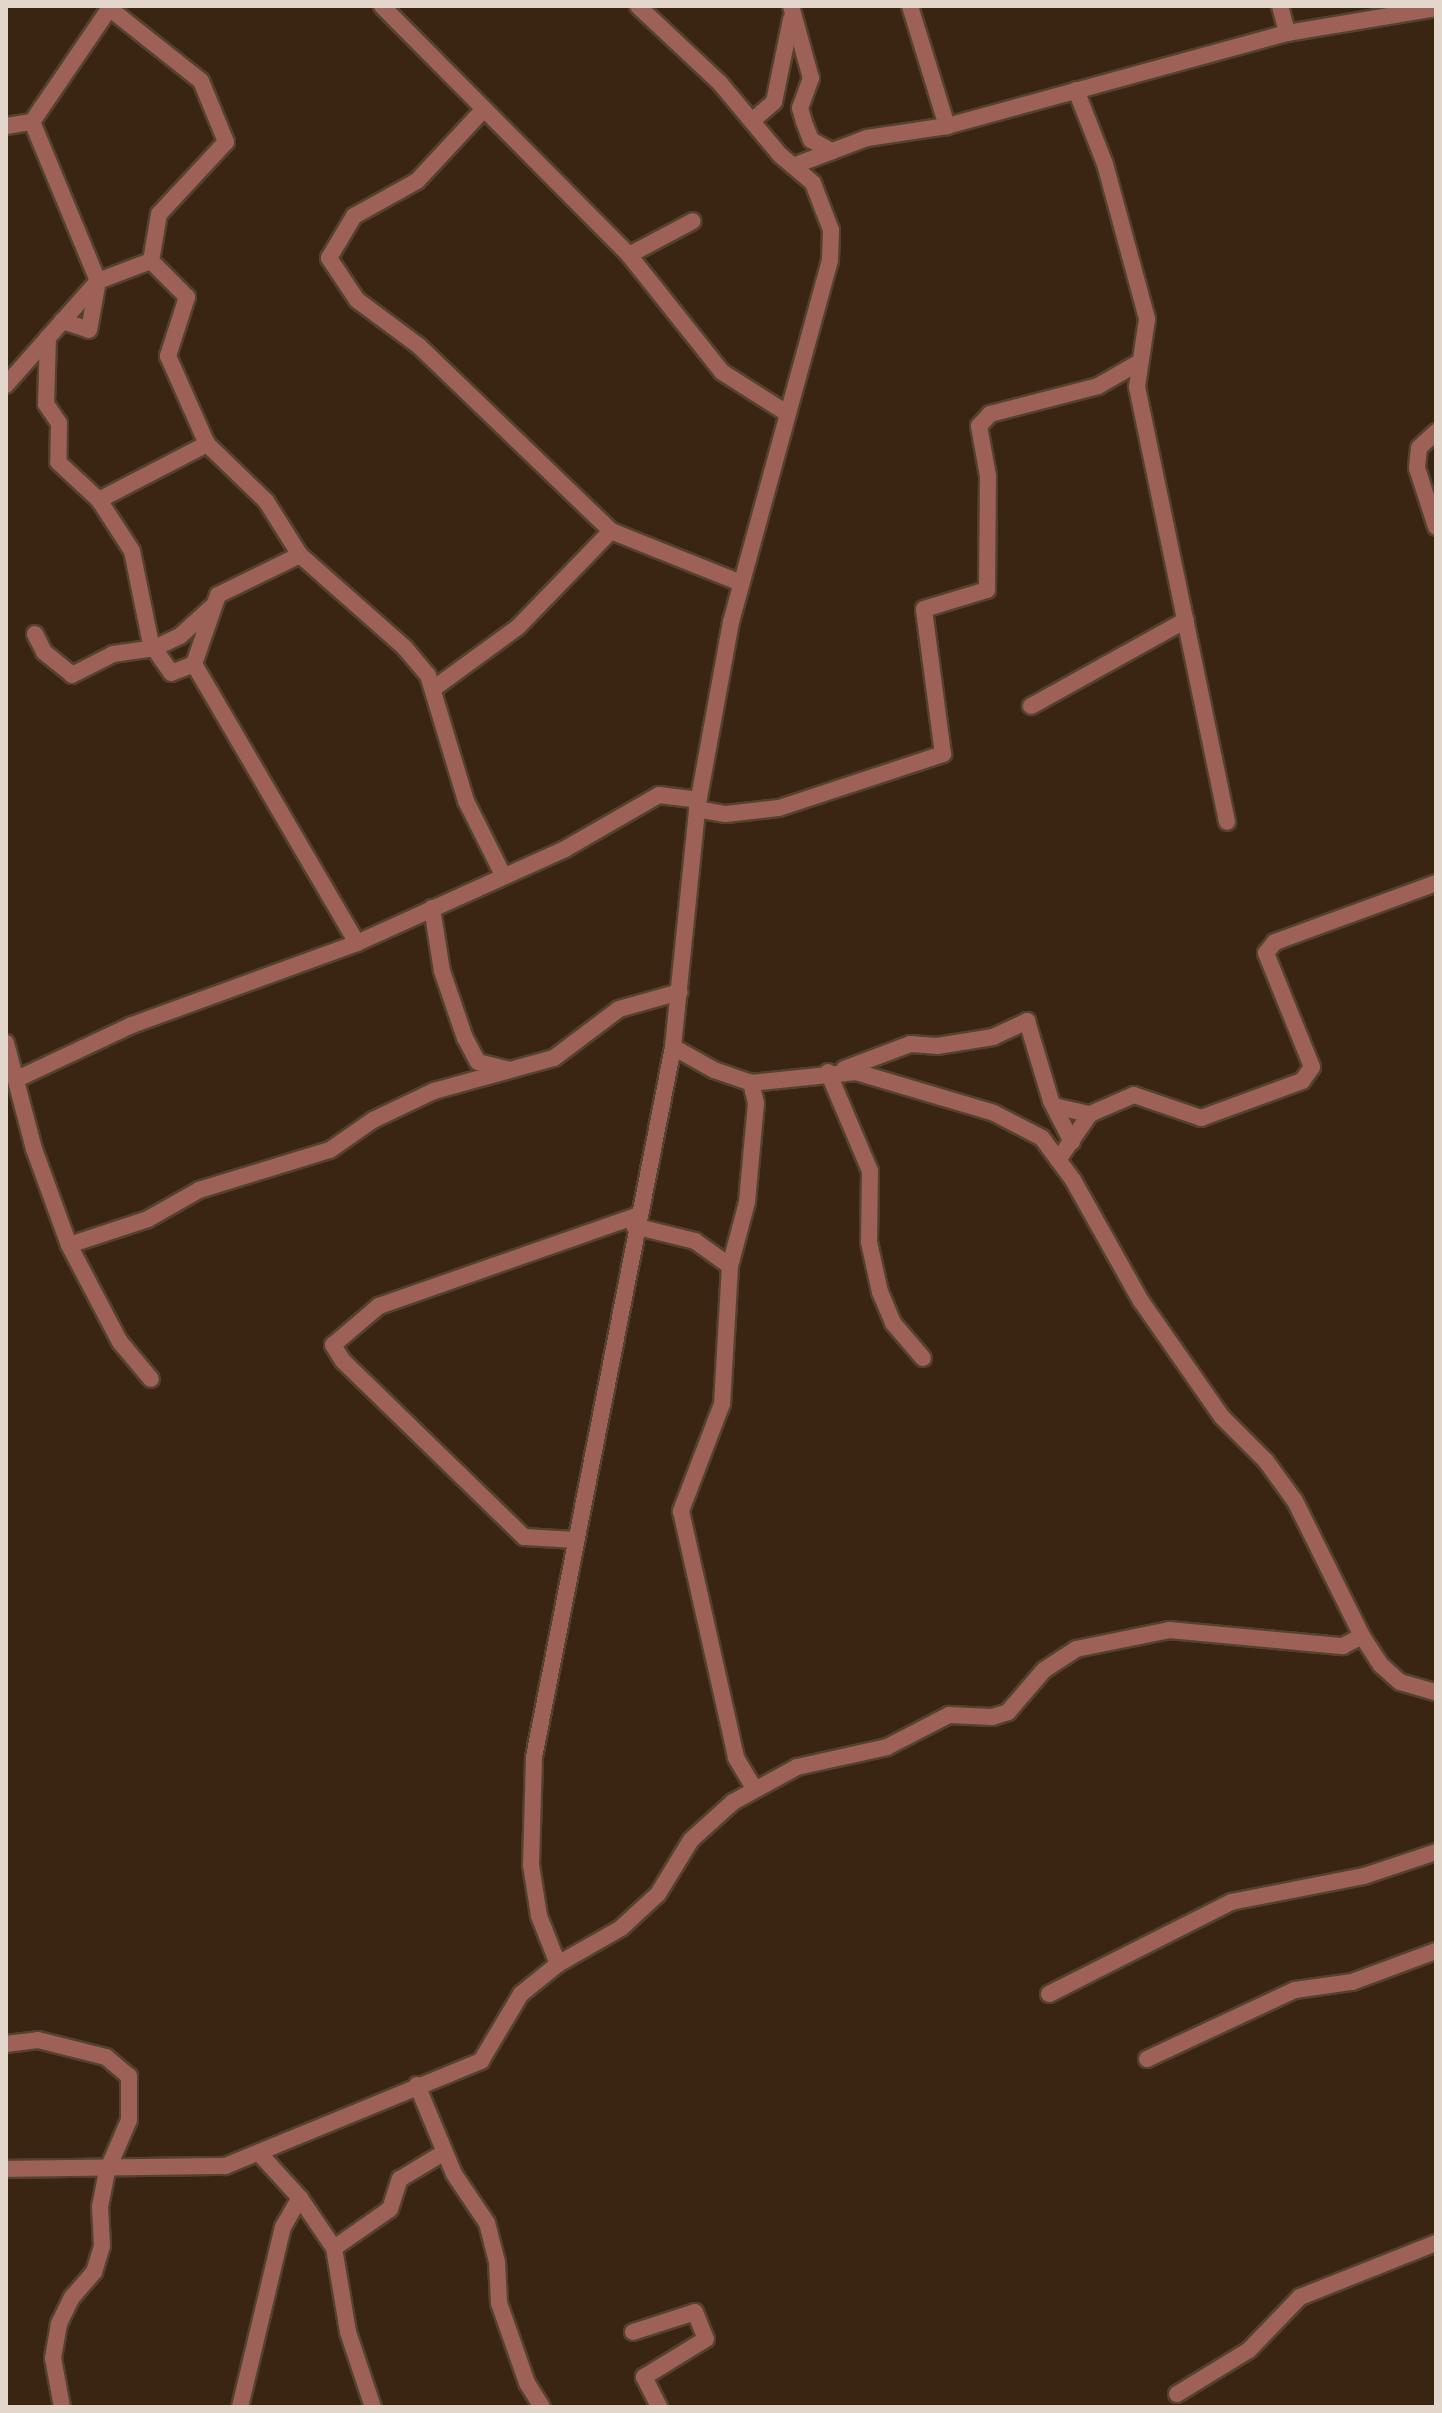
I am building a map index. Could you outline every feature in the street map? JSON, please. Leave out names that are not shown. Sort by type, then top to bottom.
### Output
[{"type":"street","points":[[382,6],[629,255],[722,372],[785,412]]},
{"type":"street","points":[[558,1964],[539,1916],[531,1865],[534,1757],[635,1221],[673,1047],[697,804],[741,583],[785,412],[830,260],[831,230],[813,183],[793,166],[720,83],[638,6]]},
{"type":"street","points":[[910,6],[947,126]]},
{"type":"street","points":[[1280,6],[1287,33]]},
{"type":"street","points":[[7,130],[32,122],[110,7],[201,81],[226,142],[159,214],[151,261]]},
{"type":"street","points":[[793,166],[867,138],[947,126],[1287,33],[1436,8]]},
{"type":"street","points":[[752,121],[774,102],[791,11]]},
{"type":"street","points":[[791,11],[811,78],[800,108],[804,122],[811,140],[832,151]]},
{"type":"street","points":[[1076,90],[1105,164],[1147,319],[1138,363],[1137,387],[1186,620],[1194,685],[1227,822]]},
{"type":"street","points":[[484,109],[417,181],[354,216],[329,258],[357,300],[419,346],[611,531],[741,583]]},
{"type":"street","points":[[32,122],[98,281],[89,330],[62,321]]},
{"type":"street","points":[[629,255],[693,221]]},
{"type":"street","points":[[6,385],[98,281],[151,261]]},
{"type":"street","points":[[151,261],[187,297],[168,356],[207,444],[266,501],[300,555],[405,648],[433,689],[466,801],[503,875]]},
{"type":"street","points":[[48,337],[46,404],[59,423],[58,462],[99,500],[132,551],[155,648],[171,673],[194,664]]},
{"type":"street","points":[[17,1079],[132,1025],[357,943],[565,849],[659,795],[726,814],[779,808],[943,754],[924,609],[987,590],[988,476],[979,426],[990,414],[1098,386],[1138,363]]},
{"type":"street","points":[[1436,432],[1419,448],[1417,468],[1436,527]]},
{"type":"street","points":[[99,500],[207,444]]},
{"type":"street","points":[[433,689],[518,627],[611,531]]},
{"type":"street","points":[[300,555],[218,595],[194,664],[357,943]]},
{"type":"street","points":[[35,634],[44,652],[72,675],[113,654],[155,648],[180,636],[214,605]]},
{"type":"street","points":[[1031,706],[1186,620]]},
{"type":"street","points":[[1058,1160],[1090,1114],[1134,1095],[1201,1118],[1302,1081],[1312,1067],[1266,953],[1275,942],[1436,883]]},
{"type":"street","points":[[432,908],[442,971],[465,1038],[478,1062],[511,1070]]},
{"type":"street","points":[[69,1245],[148,1219],[199,1190],[330,1150],[373,1120],[434,1091],[554,1058],[619,1009],[680,992]]},
{"type":"street","points":[[673,1047],[714,1070],[751,1083],[835,1071],[910,1044],[937,1046],[993,1037],[1027,1021],[1054,1106],[1072,1142]]},
{"type":"street","points":[[6,1043],[34,1149],[69,1245],[113,1330],[151,1379]]},
{"type":"street","points":[[835,1071],[1011,1120],[1042,1138],[1177,1353],[1222,1417],[1266,1461],[1295,1501],[1362,1636],[1381,1665],[1400,1682],[1436,1692]]},
{"type":"street","points":[[835,1071],[870,1171],[869,1242],[880,1292],[893,1323],[923,1358]]},
{"type":"street","points":[[751,1083],[756,1103],[747,1202],[730,1266],[722,1404],[681,1511],[736,1758],[754,1788]]},
{"type":"street","points":[[1054,1106],[1090,1114]]},
{"type":"street","points":[[576,1540],[524,1537],[343,1361],[333,1345],[379,1306],[635,1221],[682,1236],[730,1266]]},
{"type":"street","points":[[6,2169],[107,2171],[225,2166],[481,2061],[521,1994],[558,1964],[621,1928],[658,1894],[691,1840],[754,1788],[797,1767],[887,1747],[949,1715],[992,1717],[1008,1712],[1044,1670],[1076,1649],[1169,1630],[1343,1646],[1362,1636]]},
{"type":"street","points":[[1049,1994],[1231,1902],[1364,1876],[1436,1852]]},
{"type":"street","points":[[1147,2059],[1295,1990],[1352,1982],[1436,1951]]},
{"type":"street","points":[[6,2044],[38,2040],[106,2057],[129,2076],[129,2120],[107,2171],[98,2259],[59,2324],[53,2358],[62,2407]]},
{"type":"street","points":[[417,2085],[445,2152],[487,2223],[497,2262],[499,2303],[527,2383],[542,2407]]},
{"type":"street","points":[[334,2248],[390,2209],[400,2179],[445,2152]]},
{"type":"street","points":[[259,2153],[300,2198],[334,2248],[348,2332],[373,2407]]},
{"type":"street","points":[[240,2407],[283,2227],[300,2198]]},
{"type":"street","points":[[1177,2394],[1249,2350],[1300,2297],[1436,2243]]},
{"type":"street","points":[[633,2332],[695,2312],[706,2339],[644,2377],[659,2407]]}]
